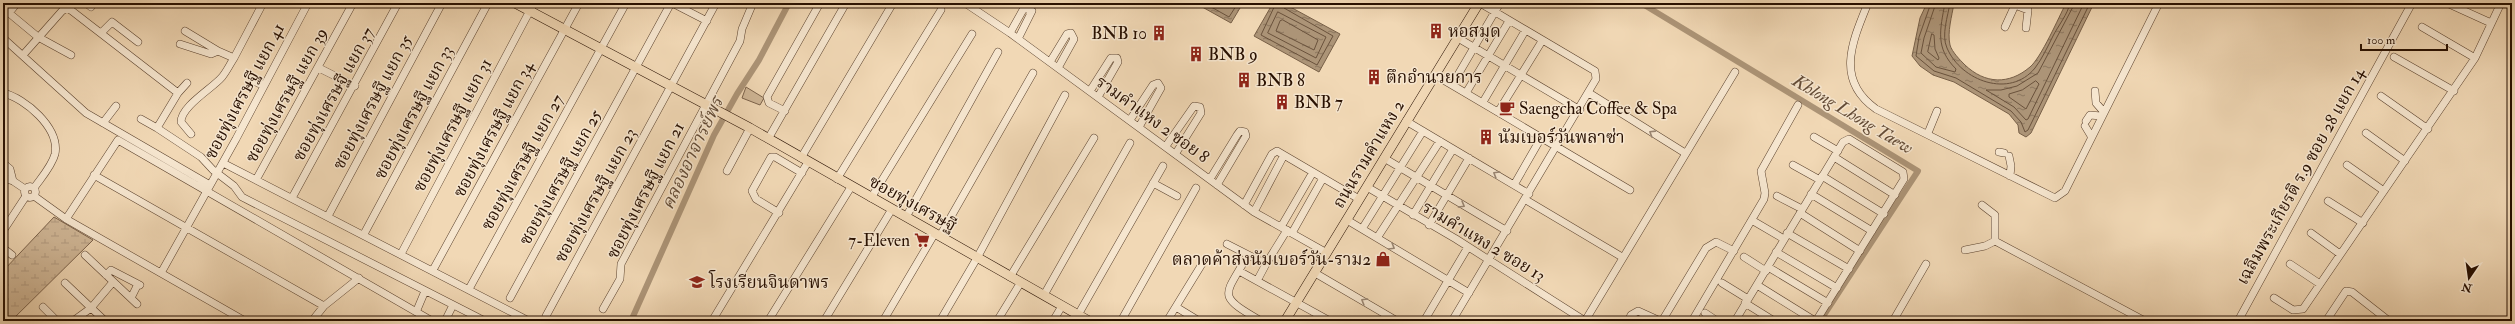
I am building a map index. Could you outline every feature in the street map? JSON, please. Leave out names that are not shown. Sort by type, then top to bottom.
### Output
[{"type":"main road","name":"ซอยทุ่งเศรษฐี","points":[[515,3],[532,7],[564,30],[704,106],[750,128],[1088,321]]},
{"type":"main road","name":"ถนนรามคำแหง 2","points":[[1285,321],[1458,38],[1471,13],[1480,3]]},
{"type":"street","points":[[17,3],[10,13],[38,37],[72,55]]},
{"type":"street","points":[[191,134],[181,122],[182,116],[195,101],[224,75],[263,3]]},
{"type":"street","name":"ซอยทุ่งเศรษฐี แยก 41","points":[[161,273],[188,227],[308,3]]},
{"type":"street","name":"ซอยทุ่งเศรษฐี แยก 39","points":[[256,180],[319,68],[353,3]]},
{"type":"street","name":"ซอยทุ่งเศรษฐี แยก 37","points":[[292,198],[355,86],[398,3]]},
{"type":"street","name":"ซอยทุ่งเศรษฐี แยก 35","points":[[328,216],[442,3]]},
{"type":"street","name":"ซอยทุ่งเศรษฐี แยก 33","points":[[364,234],[488,3]]},
{"type":"street","name":"ซอยทุ่งเศรษฐี แยก 34","points":[[433,270],[579,3]]},
{"type":"street","name":"ซอยทุ่งเศรษฐี แยก 27","points":[[469,289],[626,3]]},
{"type":"street","points":[[672,3],[707,21]]},
{"type":"street","name":"ซอยทุ่งเศรษฐี แยก 25","points":[[510,298],[672,3]]},
{"type":"street","name":"ซอยทุ่งเศรษฐี แยก 23","points":[[546,316],[716,3]]},
{"type":"street","name":"ซอยทุ่งเศรษฐี แยก 21","points":[[603,309],[620,279],[621,264],[740,41],[742,29],[753,3]]},
{"type":"street","points":[[785,111],[769,103],[767,96],[820,3]]},
{"type":"street","points":[[768,139],[846,3]]},
{"type":"street","points":[[712,321],[802,173],[805,160],[893,3]]},
{"type":"street","name":"รามคำแหง 2 ซอย 8","points":[[965,3],[1010,33],[1176,153],[1254,212],[1327,253]]},
{"type":"street","points":[[1452,321],[1580,110],[1596,79],[1595,72],[1480,3]]},
{"type":"street","points":[[1452,85],[1500,3]]},
{"type":"street","points":[[1868,3],[1850,59],[1850,73],[1856,89],[1865,101],[2050,197],[2061,195],[2158,3]]},
{"type":"street","name":"เฉลิมพระเกียรติ ร.9 ซอย 28 แยก 14","points":[[2238,321],[2412,3]]},
{"type":"street","points":[[2447,3],[2492,23]]},
{"type":"street","points":[[2274,298],[2293,310],[2303,309],[2454,91],[2475,58],[2501,3]]},
{"type":"street","points":[[2005,27],[2015,4],[2028,10],[2026,28]]},
{"type":"street","name":"ซอยทุ่งเศรษฐี แยก 31","points":[[401,254],[532,7]]},
{"type":"street","points":[[23,55],[62,11],[67,8],[178,93]]},
{"type":"street","points":[[1010,33],[1024,8],[1032,12],[1018,39]]},
{"type":"street","points":[[837,179],[941,10]]},
{"type":"street","points":[[1466,93],[1510,21]]},
{"type":"street","points":[[101,33],[114,22],[138,42]]},
{"type":"street","points":[[2422,27],[2475,58]]},
{"type":"street","points":[[185,31],[234,58]]},
{"type":"street","points":[[1483,102],[1525,31]]},
{"type":"street","points":[[1050,62],[1067,34],[1071,33],[1074,39],[1058,68]]},
{"type":"street","points":[[871,198],[972,34]]},
{"type":"street","points":[[3,38],[86,113],[103,122],[208,189]]},
{"type":"street","points":[[1458,38],[1580,110]]},
{"type":"street","points":[[1498,112],[1542,40]]},
{"type":"street","points":[[180,44],[211,54],[218,50]]},
{"type":"street","points":[[906,217],[998,52]]},
{"type":"street","points":[[2394,57],[2454,91]]},
{"type":"street","points":[[1090,91],[1111,58],[1117,58],[1118,62],[1098,97]]},
{"type":"street","points":[[319,68],[355,86]]},
{"type":"street","points":[[1585,321],[1622,257],[1735,72]]},
{"type":"street","points":[[885,318],[938,235],[1033,73]]},
{"type":"street","points":[[1435,75],[1630,190]]},
{"type":"street","points":[[252,80],[264,86]]},
{"type":"street","points":[[157,128],[178,93],[187,83]]},
{"type":"street","points":[[1130,120],[1153,85],[1158,83],[1161,88],[1139,127]]},
{"type":"street","points":[[2095,91],[2096,103],[2102,114]]},
{"type":"street","points":[[3,93],[12,95],[37,114],[51,129],[55,155],[34,188]]},
{"type":"street","points":[[1589,93],[1685,154]]},
{"type":"street","points":[[940,321],[977,258],[1065,95]]},
{"type":"street","points":[[2381,96],[2428,129]]},
{"type":"street","points":[[1692,321],[1765,196],[1761,171],[1798,105]]},
{"type":"street","points":[[103,122],[116,106]]},
{"type":"street","points":[[1166,146],[1194,106],[1200,107],[1201,113],[1176,153]]},
{"type":"street","points":[[1928,133],[1937,111]]},
{"type":"street","points":[[2091,136],[2086,124],[2090,115],[2102,114]]},
{"type":"street","points":[[141,119],[201,157],[217,173],[234,186],[242,197],[481,320]]},
{"type":"street","points":[[1406,121],[1514,185],[1528,197],[1622,257]]},
{"type":"street","points":[[727,171],[750,128]]},
{"type":"street","points":[[1210,179],[1237,135],[1240,131],[1245,132],[1246,136],[1217,185]]},
{"type":"street","points":[[1362,229],[1423,131]]},
{"type":"street","points":[[2366,133],[2405,160]]},
{"type":"street","points":[[1814,137],[1838,150]]},
{"type":"street","points":[[1010,276],[1094,138]]},
{"type":"street","points":[[1514,185],[1541,138]]},
{"type":"street","points":[[1735,321],[1843,142],[1849,139],[1903,172],[1904,179],[1884,214],[1815,321],[1757,285]]},
{"type":"street","points":[[66,219],[118,140],[208,189],[432,321]]},
{"type":"street","points":[[1377,238],[1440,141]]},
{"type":"street","points":[[1044,296],[1130,143]]},
{"type":"street","points":[[1413,215],[1453,149]]},
{"type":"street","points":[[1244,205],[1272,154],[1277,151],[1359,199]]},
{"type":"street","points":[[2004,154],[2012,166],[2010,176]]},
{"type":"street","points":[[1254,212],[1284,155]]},
{"type":"street","points":[[779,213],[756,199],[752,191],[771,157],[775,157],[802,173]]},
{"type":"street","points":[[1384,158],[1507,231]]},
{"type":"street","points":[[1429,224],[1469,158]]},
{"type":"street","points":[[1834,158],[1895,195]]},
{"type":"street","points":[[223,162],[529,321]]},
{"type":"street","points":[[3,163],[10,169],[13,180],[26,193],[34,196],[66,219],[245,321]]},
{"type":"street","points":[[1793,165],[1821,178],[1884,214]]},
{"type":"street","points":[[2347,165],[2384,191]]},
{"type":"street","points":[[1078,315],[1163,166]]},
{"type":"street","points":[[1287,230],[1313,172]]},
{"type":"street","points":[[94,175],[188,227],[324,306]]},
{"type":"street","points":[[3,178],[13,180]]},
{"type":"street","points":[[1257,280],[1287,230],[1323,178]]},
{"type":"street","points":[[1153,183],[1177,196]]},
{"type":"street","points":[[3,231],[29,187],[34,188]]},
{"type":"street","points":[[768,321],[851,187]]},
{"type":"street","name":"รามคำแหง 2 ซอย 13","points":[[1367,187],[1468,247],[1585,321]]},
{"type":"street","points":[[34,188],[36,194],[34,196]]},
{"type":"street","points":[[1121,321],[1196,188]]},
{"type":"street","points":[[1811,194],[1872,232]]},
{"type":"street","points":[[1777,196],[1860,251]]},
{"type":"street","points":[[2328,201],[2362,223]]},
{"type":"street","points":[[1982,205],[1995,215],[1995,241]]},
{"type":"street","points":[[824,321],[892,210]]},
{"type":"street","points":[[1347,220],[1469,293]]},
{"type":"street","points":[[1755,222],[1786,236],[1848,269]]},
{"type":"street","points":[[2311,233],[2340,254]]},
{"type":"street","points":[[1965,250],[1984,246],[1995,241]]},
{"type":"street","points":[[1995,241],[2145,321]]},
{"type":"street","points":[[1628,321],[1631,315],[1638,312],[1661,321],[1706,248],[1716,242],[1734,251]]},
{"type":"street","points":[[1227,244],[1266,264]]},
{"type":"street","points":[[1424,321],[1468,247]]},
{"type":"street","points":[[3,248],[12,255]]},
{"type":"street","points":[[1776,252],[1836,288]]},
{"type":"street","points":[[85,255],[137,304]]},
{"type":"street","points":[[1248,255],[1228,290],[1228,297],[1234,306],[1261,321]]},
{"type":"street","points":[[1744,258],[1828,303]]},
{"type":"street","points":[[1167,321],[1202,264]]},
{"type":"street","points":[[1893,321],[1926,264]]},
{"type":"street","points":[[2290,264],[2320,284]]},
{"type":"street","points":[[106,275],[111,270],[116,271],[139,285],[131,298]]},
{"type":"street","points":[[1239,270],[1330,321]]},
{"type":"street","points":[[1315,273],[1397,321]]},
{"type":"street","points":[[312,321],[324,306],[359,278]]},
{"type":"street","points":[[73,321],[91,308],[114,282]]},
{"type":"street","points":[[997,321],[1021,282]]},
{"type":"street","points":[[65,283],[105,321]]},
{"type":"street","points":[[1722,283],[1774,321]]},
{"type":"street","points":[[417,310],[426,291]]},
{"type":"street","points":[[2326,321],[2346,291],[2352,292],[2389,321]]},
{"type":"street","points":[[445,321],[453,306]]},
{"type":"street","points":[[1053,321],[1062,306]]},
{"type":"street","points":[[1176,307],[1199,321]]},
{"type":"street","points":[[43,308],[57,321]]},
{"type":"street","points":[[1705,313],[1717,321]]},
{"type":"green space","points":[[746,87],[764,98],[760,105],[742,98]]},
{"type":"green space","points":[[54,217],[93,240],[11,321],[3,321],[3,271]]},
{"type":"water","points":[[1195,3],[1243,3],[1231,23]]},
{"type":"water","points":[[1273,3],[1283,3],[1340,34],[1319,72],[1254,36]]},
{"type":"water","points":[[1927,3],[1954,3],[1949,35],[1952,50],[1965,65],[1973,71],[1989,79],[1997,80],[2014,77],[2030,67],[2039,55],[2066,3],[2094,3],[2031,133],[2026,137],[2019,133],[2018,125],[2009,114],[1954,82],[1933,75],[1920,66],[1912,56],[1920,18]]},
{"type":"waterway","name":"คลองอาจารย์พร","points":[[631,321],[714,135],[737,94],[759,60],[789,3]]},
{"type":"waterway","name":"Khlong Lhong Taew","points":[[1641,3],[1918,171],[1820,321]]},
{"type":"waterway","points":[[2508,3],[2512,6]]},
{"type":"place","name":"หอสมุด","points":[[1436,31]]},
{"type":"place","name":"BNB 10","points":[[1159,33]]},
{"type":"place","name":"BNB 9","points":[[1196,54]]},
{"type":"place","name":"ตึกอำนวยการ","points":[[1374,77]]},
{"type":"place","name":"BNB 8","points":[[1244,80]]},
{"type":"place","name":"BNB 7","points":[[1282,102]]},
{"type":"place","name":"Saengcha Coffee & Spa","points":[[1507,108]]},
{"type":"place","name":"นัมเบอร์วันพลาซ่า","points":[[1486,137]]},
{"type":"place","name":"7-Eleven","points":[[922,240]]},
{"type":"place","name":"ตลาดค้าส่งนัมเบอร์วัน-ราม2","points":[[1383,259]]},
{"type":"place","name":"โรงเรียนจินดาพร","points":[[697,282]]}]
